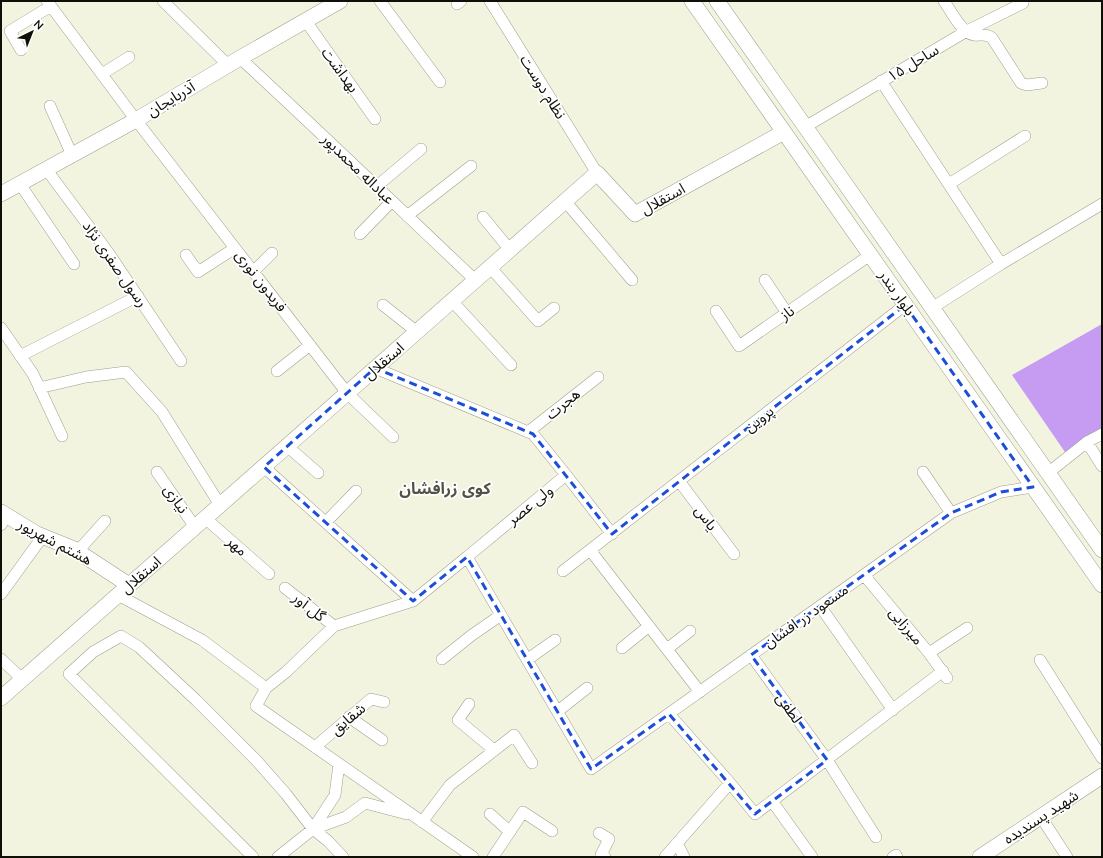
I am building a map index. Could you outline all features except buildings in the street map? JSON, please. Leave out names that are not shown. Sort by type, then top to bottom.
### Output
[{"type":"street","name":"عباداله محمدپور","points":[[163,1],[377,186],[475,280]]},
{"type":"street","name":"آذربایجان","points":[[1,194],[136,120],[234,61],[340,1]]},
{"type":"street","points":[[380,1],[440,82]]},
{"type":"street","name":"نظام دوست","points":[[490,1],[597,173]]},
{"type":"street","name":"بلوار بندر","points":[[692,1],[1102,585]]},
{"type":"street","name":"بلوار بندر","points":[[717,1],[1102,550]]},
{"type":"street","points":[[944,1],[965,32],[974,36],[986,35],[992,38],[1021,83],[1027,85],[1042,83]]},
{"type":"street","name":"ساحل ۱۵","points":[[805,127],[965,32],[1023,2]]},
{"type":"street","points":[[21,50],[10,31],[49,3]]},
{"type":"street","name":"فریدون نوری","points":[[49,3],[136,120],[347,393],[393,437]]},
{"type":"street","name":"بهداشت","points":[[305,20],[375,119]]},
{"type":"street","points":[[102,74],[129,56]]},
{"type":"street","points":[[881,81],[1001,264]]},
{"type":"street","points":[[50,106],[72,155]]},
{"type":"street","name":"استقلال","points":[[1,698],[597,173],[636,214],[784,132]]},
{"type":"street","points":[[949,184],[1025,136]]},
{"type":"street","points":[[377,186],[421,149]]},
{"type":"street","points":[[407,216],[471,166]]},
{"type":"street","name":"رسول صفری نژاد","points":[[46,169],[108,252],[181,361]]},
{"type":"street","points":[[20,184],[74,264]]},
{"type":"street","points":[[360,234],[392,201]]},
{"type":"street","points":[[565,201],[632,280]]},
{"type":"street","points":[[932,308],[1001,264],[1102,204]]},
{"type":"street","points":[[484,217],[510,250]]},
{"type":"street","points":[[186,254],[198,272],[235,248]]},
{"type":"street","points":[[253,272],[272,253]]},
{"type":"street","name":"ناز","points":[[716,311],[739,346],[870,255]]},
{"type":"street","points":[[490,267],[538,321],[554,308]]},
{"type":"street","points":[[765,280],[787,313]]},
{"type":"street","points":[[20,356],[138,296]]},
{"type":"street","points":[[452,301],[511,365]]},
{"type":"street","points":[[383,305],[417,332]]},
{"type":"street","name":"پروین","points":[[612,534],[905,305]]},
{"type":"street","points":[[1,328],[33,374],[62,436]]},
{"type":"street","points":[[277,371],[310,345]]},
{"type":"street","points":[[375,368],[532,434],[566,475]]},
{"type":"street","points":[[39,388],[86,377],[126,372],[162,412],[220,505]]},
{"type":"street","name":"هجرت","points":[[528,432],[598,376]]},
{"type":"street","points":[[1048,473],[1088,442],[1102,434]]},
{"type":"street","points":[[1088,442],[1102,466]]},
{"type":"street","points":[[287,446],[318,473]]},
{"type":"street","points":[[264,467],[413,601]]},
{"type":"street","name":"نیازی","points":[[157,472],[200,522]]},
{"type":"street","points":[[923,472],[951,513]]},
{"type":"street","name":"ولی عصر","points":[[413,601],[566,475],[612,534]]},
{"type":"street","name":"یاس","points":[[679,481],[734,554]]},
{"type":"street","name":"مسعود زر افشان","points":[[558,710],[591,769],[951,513],[1001,492],[1033,487]]},
{"type":"street","points":[[326,522],[356,491]]},
{"type":"street","name":"هشتم شهریور","points":[[3,517],[77,552],[123,590]]},
{"type":"street","points":[[77,552],[105,522]]},
{"type":"street","name":"مهر","points":[[200,522],[269,574]]},
{"type":"street","points":[[563,572],[612,534]]},
{"type":"street","points":[[1,594],[43,536]]},
{"type":"street","points":[[590,550],[700,692]]},
{"type":"street","points":[[467,557],[558,710],[587,688]]},
{"type":"street","name":"میرزایی","points":[[864,575],[929,653],[945,675],[893,710]]},
{"type":"street","name":"گل آور","points":[[285,588],[334,626]]},
{"type":"street","points":[[123,590],[202,640],[266,688]]},
{"type":"street","points":[[413,601],[334,626],[286,672],[266,688],[256,706],[473,857]]},
{"type":"street","points":[[668,714],[756,814],[893,710],[820,606]]},
{"type":"street","points":[[442,659],[472,635],[501,615]]},
{"type":"street","points":[[622,648],[649,626]]},
{"type":"street","points":[[929,653],[966,628]]},
{"type":"street","points":[[667,649],[690,630]]},
{"type":"street","points":[[253,857],[69,674],[94,652],[121,636],[138,647],[196,700],[256,760],[286,794],[313,829],[328,841],[343,857]]},
{"type":"street","points":[[528,659],[555,640]]},
{"type":"street","name":"لطفی","points":[[751,656],[827,760],[876,837]]},
{"type":"street","points":[[1,659],[22,679]]},
{"type":"street","points":[[1040,660],[1102,758]]},
{"type":"street","name":"شقایق","points":[[315,747],[371,699],[384,702]]},
{"type":"street","points":[[469,704],[458,720],[494,750]]},
{"type":"street","points":[[349,717],[382,740]]},
{"type":"street","points":[[418,819],[450,785],[514,735],[532,763]]},
{"type":"street","points":[[278,857],[313,829],[335,795],[339,764]]},
{"type":"street","name":"شهید پسندیده","points":[[980,857],[1102,776]]},
{"type":"street","points":[[665,857],[730,783]]},
{"type":"street","points":[[772,801],[812,857]]},
{"type":"street","points":[[313,829],[346,817],[365,803],[418,819]]},
{"type":"street","points":[[493,857],[523,812],[552,831]]},
{"type":"street","points":[[490,814],[510,832]]},
{"type":"street","points":[[1041,817],[1067,857]]},
{"type":"street","points":[[599,833],[609,839],[601,855],[605,857]]},
{"type":"street","points":[[677,843],[684,857]]},
{"type":"street","points":[[893,857],[896,855],[897,857]]},
{"type":"highlighted area","points":[[905,305],[1033,487],[1001,492],[951,513],[751,655],[827,760],[755,814],[669,714],[591,769],[467,557],[413,601],[264,467],[375,368],[533,434],[612,534]]},
{"type":"shaded area","points":[[1102,324],[1102,432],[1067,455],[1012,375]]},
{"type":"district","name":"کوی زرافشان","points":[[445,488]]}]
